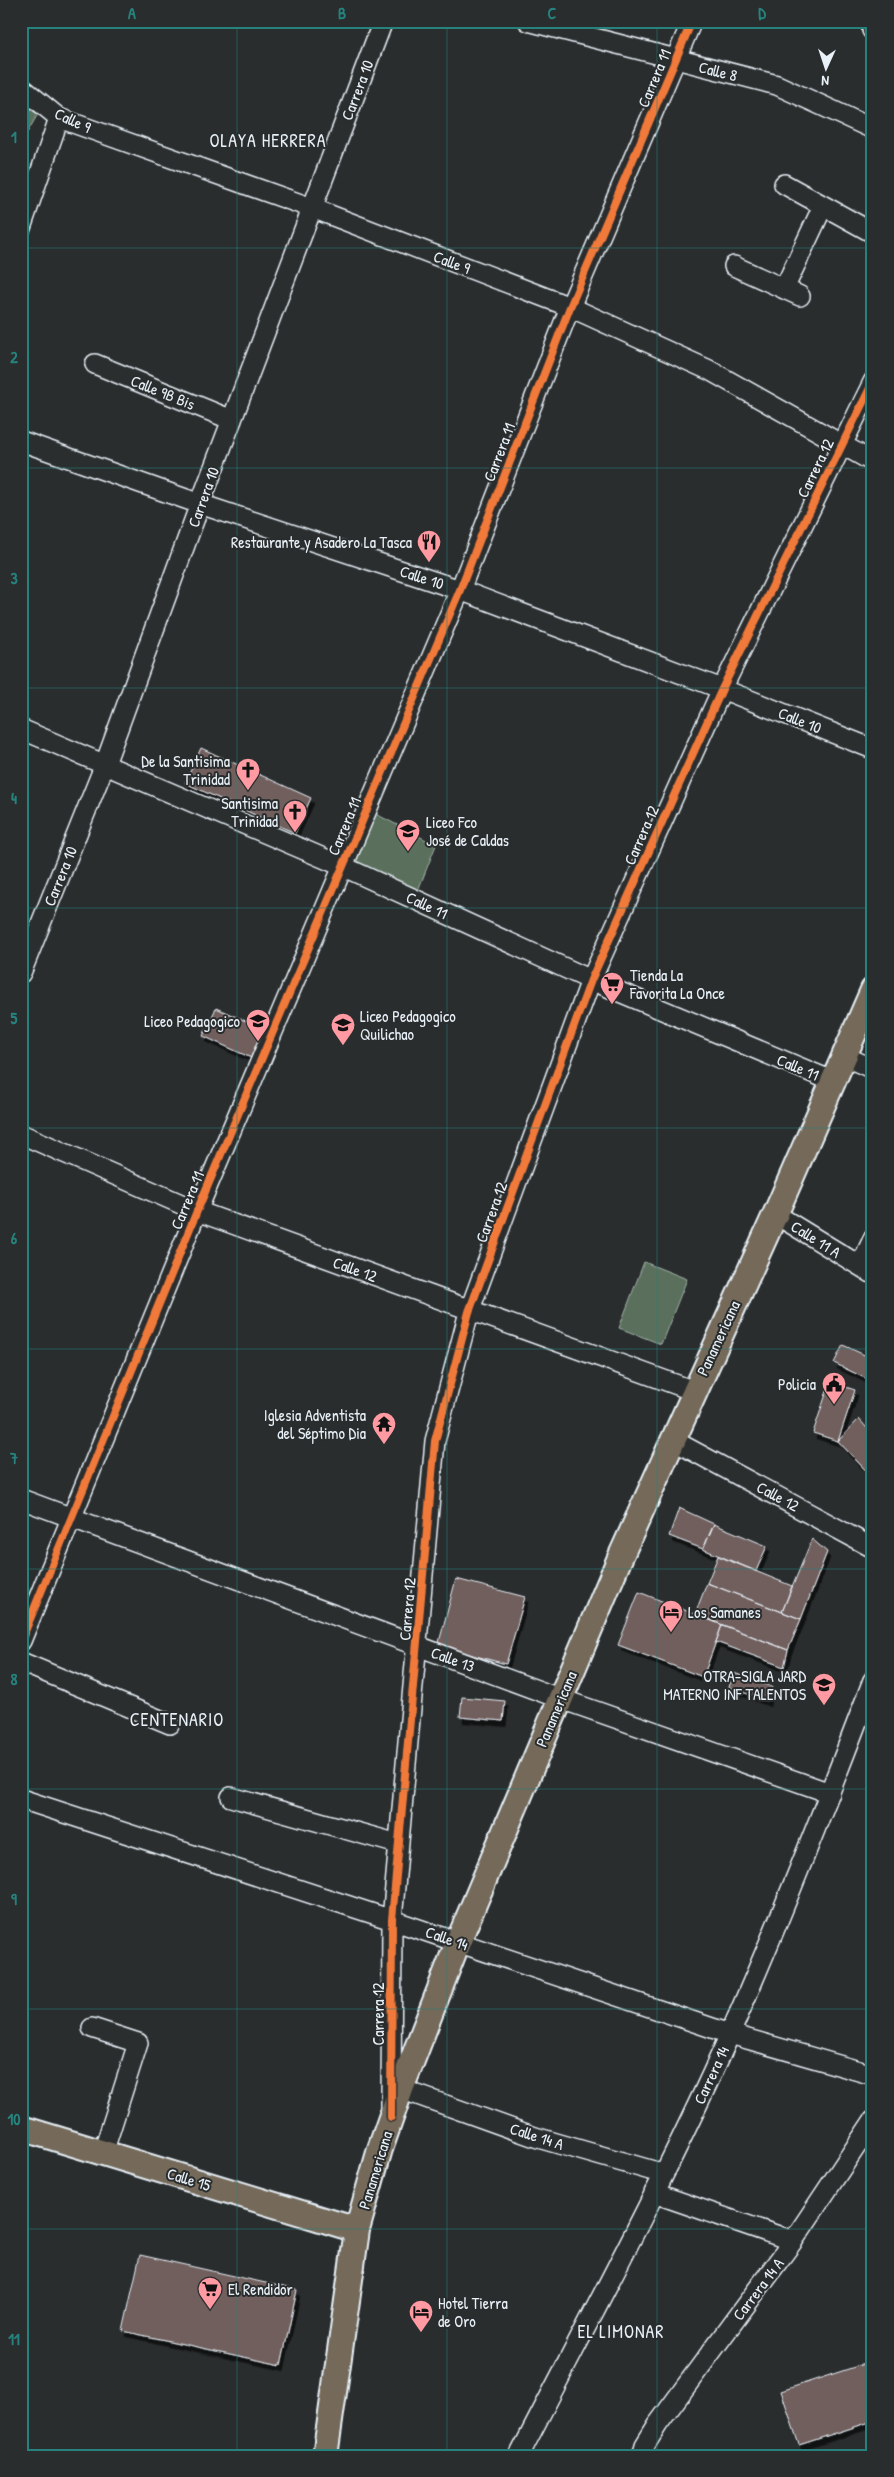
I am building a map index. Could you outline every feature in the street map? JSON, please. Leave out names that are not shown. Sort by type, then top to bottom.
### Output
[{"type":"main road","name":"Panamericana","points":[[567,1701],[618,1560],[775,1215],[873,990]]},
{"type":"main road","name":"Panamericana","points":[[325,2456],[357,2230],[391,2117],[567,1701],[785,1220],[863,1065],[873,1018]]},
{"type":"main road","name":"Panamericana","points":[[337,2456],[368,2233],[391,2152],[463,1944]]},
{"type":"main road","name":"Calle 15","points":[[21,2128],[357,2230]]},
{"type":"street","name":"Carrera 10","points":[[21,973],[26,945],[105,764],[200,504],[383,21]]},
{"type":"street","name":"Calle 8","points":[[528,21],[676,61],[776,85],[873,129]]},
{"type":"street","name":"Carrera 11","points":[[21,1642],[197,1211],[460,590],[570,307],[692,21]]},
{"type":"street","name":"Calle 9","points":[[21,87],[59,118],[312,208],[570,307],[709,370],[873,462]]},
{"type":"street","points":[[21,228],[30,175],[59,118]]},
{"type":"street","points":[[784,184],[873,233]]},
{"type":"street","points":[[734,266],[792,292],[822,206]]},
{"type":"street","name":"Calle 9B Bis","points":[[95,364],[232,420]]},
{"type":"street","name":"Carrera 12","points":[[391,2117],[392,1920],[435,1441],[469,1312],[591,980],[722,689],[873,382]]},
{"type":"street","name":"Calle 10","points":[[21,441],[200,504],[460,590],[722,689],[873,749]]},
{"type":"street","name":"Calle 11","points":[[21,730],[342,866],[591,980],[832,1081]]},
{"type":"street","name":"Calle 12","points":[[21,1134],[197,1211],[469,1312],[694,1391]]},
{"type":"street","name":"Calle 11 A","points":[[785,1220],[867,1270]]},
{"type":"street","points":[[867,1270],[873,1239]]},
{"type":"street","name":"Calle 12","points":[[682,1445],[873,1548]]},
{"type":"street","name":"Calle 13","points":[[21,1499],[567,1701],[830,1793]]},
{"type":"street","points":[[21,1662],[170,1724]]},
{"type":"street","name":"Carrera 14","points":[[519,2456],[664,2174],[730,2034],[830,1793],[873,1680]]},
{"type":"street","points":[[232,1797],[398,1844]]},
{"type":"street","name":"Calle 14","points":[[21,1799],[392,1920],[730,2034],[873,2075]]},
{"type":"street","points":[[92,2028],[138,2043],[103,2152]]},
{"type":"street","name":"Calle 14 A","points":[[412,2093],[535,2137],[664,2174]]},
{"type":"street","name":"Carrera 14 A","points":[[642,2456],[645,2445],[658,2424],[794,2241],[873,2121]]},
{"type":"street","points":[[654,2193],[794,2241]]},
{"type":"green space","points":[[21,104],[38,114],[21,143]]},
{"type":"green space","points":[[372,812],[436,845],[417,893],[348,864]]},
{"type":"green space","points":[[644,1262],[687,1279],[661,1344],[619,1328]]},
{"type":"building","name":"De la Santisima Trinidad","points":[[201,748],[311,798],[295,833],[185,783]]},
{"type":"building","points":[[216,1008],[271,1032],[258,1061],[203,1036]]},
{"type":"building","points":[[843,1345],[873,1359],[873,1382],[834,1363]]},
{"type":"building","points":[[830,1382],[855,1390],[838,1441],[813,1433]]},
{"type":"building","points":[[859,1419],[873,1435],[872,1477],[838,1441]]},
{"type":"building","points":[[679,1508],[714,1524],[703,1549],[669,1536]]},
{"type":"building","points":[[714,1524],[767,1546],[756,1571],[703,1549]]},
{"type":"building","points":[[812,1539],[827,1552],[801,1619],[782,1612]]},
{"type":"building","points":[[718,1556],[792,1586],[782,1612],[707,1583]]},
{"type":"building","points":[[456,1579],[525,1597],[506,1664],[438,1646]]},
{"type":"building","points":[[707,1583],[801,1619],[788,1650],[695,1614]]},
{"type":"building","name":"Los Samanes","points":[[639,1592],[722,1625],[703,1677],[618,1645]]},
{"type":"building","points":[[722,1625],[788,1650],[784,1667],[716,1642]]},
{"type":"building","points":[[734,1673],[772,1687],[767,1701],[729,1687]]},
{"type":"building","points":[[462,1697],[505,1701],[503,1721],[460,1717]]},
{"type":"building","name":"El Rendidor","points":[[140,2255],[297,2290],[281,2365],[123,2331]]},
{"type":"building","points":[[873,2361],[873,2421],[799,2445],[781,2391]]},
{"type":"cycle path","points":[[21,1641],[197,1211],[460,590],[570,307],[692,21]]},
{"type":"cycle path","points":[[391,2117],[392,1920],[435,1441],[469,1312],[591,980],[722,689],[873,382]]},
{"type":"place","name":"Restaurante y Asadero La Tasca","points":[[429,563]]},
{"type":"place","name":"De la Santisima Trinidad","points":[[248,791]]},
{"type":"place","name":"Santisima Trinidad","points":[[295,833]]},
{"type":"place","name":"Liceo Fco José de Caldas","points":[[408,852]]},
{"type":"place","name":"Tienda La Favorita La Once","points":[[612,1005]]},
{"type":"place","name":"Liceo Pedagogico","points":[[258,1042]]},
{"type":"place","name":"Liceo Pedagogico Quilichao","points":[[343,1046]]},
{"type":"place","name":"Policia","points":[[834,1405]]},
{"type":"place","name":"Iglesia Adventista del Séptimo Dia","points":[[384,1445]]},
{"type":"place","name":"Los Samanes","points":[[671,1633]]},
{"type":"place","name":"OTRA-SIGLA JARD MATERNO INF TALENTOS","points":[[824,1706]]},
{"type":"place","name":"El Rendidor","points":[[210,2310]]},
{"type":"place","name":"Hotel Tierra de Oro","points":[[421,2333]]},
{"type":"district","name":"OLAYA HERRERA","points":[[268,140]]},
{"type":"district","name":"CENTENARIO","points":[[177,1719]]},
{"type":"district","name":"EL LIMONAR","points":[[621,2331]]}]
